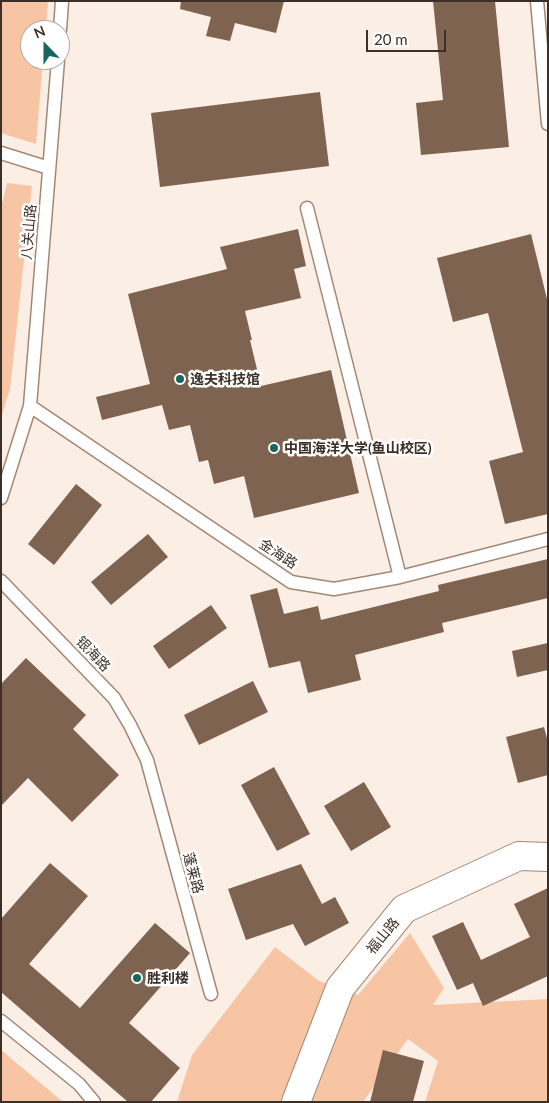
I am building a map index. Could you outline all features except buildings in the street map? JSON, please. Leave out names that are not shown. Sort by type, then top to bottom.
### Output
[{"type":"street","name":"福山路","points":[[296,1102],[340,988],[404,909],[519,856],[548,857]]},
{"type":"lane","points":[[61,20],[62,1]]},
{"type":"lane","points":[[537,1],[548,124]]},
{"type":"lane","name":"八关山路","points":[[1,498],[30,406],[57,70]]},
{"type":"lane","points":[[1,153],[49,168]]},
{"type":"lane","points":[[307,208],[400,577]]},
{"type":"lane","name":"金海路","points":[[30,406],[291,582],[334,589],[400,577],[548,540]]},
{"type":"lane","name":"银海路","points":[[1,581],[114,698],[130,725],[146,760]]},
{"type":"lane","name":"蓬莱路","points":[[146,760],[211,994]]},
{"type":"lane","points":[[1,1021],[79,1084],[94,1102]]},
{"type":"shaded area","points":[[1,1],[48,1],[47,20],[20,20],[20,70],[42,70],[36,144],[1,133]]},
{"type":"shaded area","points":[[7,183],[32,186],[10,389],[1,418],[1,208]]},
{"type":"shaded area","points":[[410,933],[444,988],[433,1005],[548,999],[548,1102],[425,1102],[438,1061],[408,1039],[363,1102],[177,1102],[192,1055],[275,947],[319,981],[358,995]]},
{"type":"shaded area","points":[[1,1050],[63,1102],[1,1102]]},
{"type":"place","name":"逸夫科技馆","points":[[180,379]]},
{"type":"place","name":"中国海洋大学(鱼山校区)","points":[[274,448]]},
{"type":"place","name":"胜利楼","points":[[137,978]]}]
